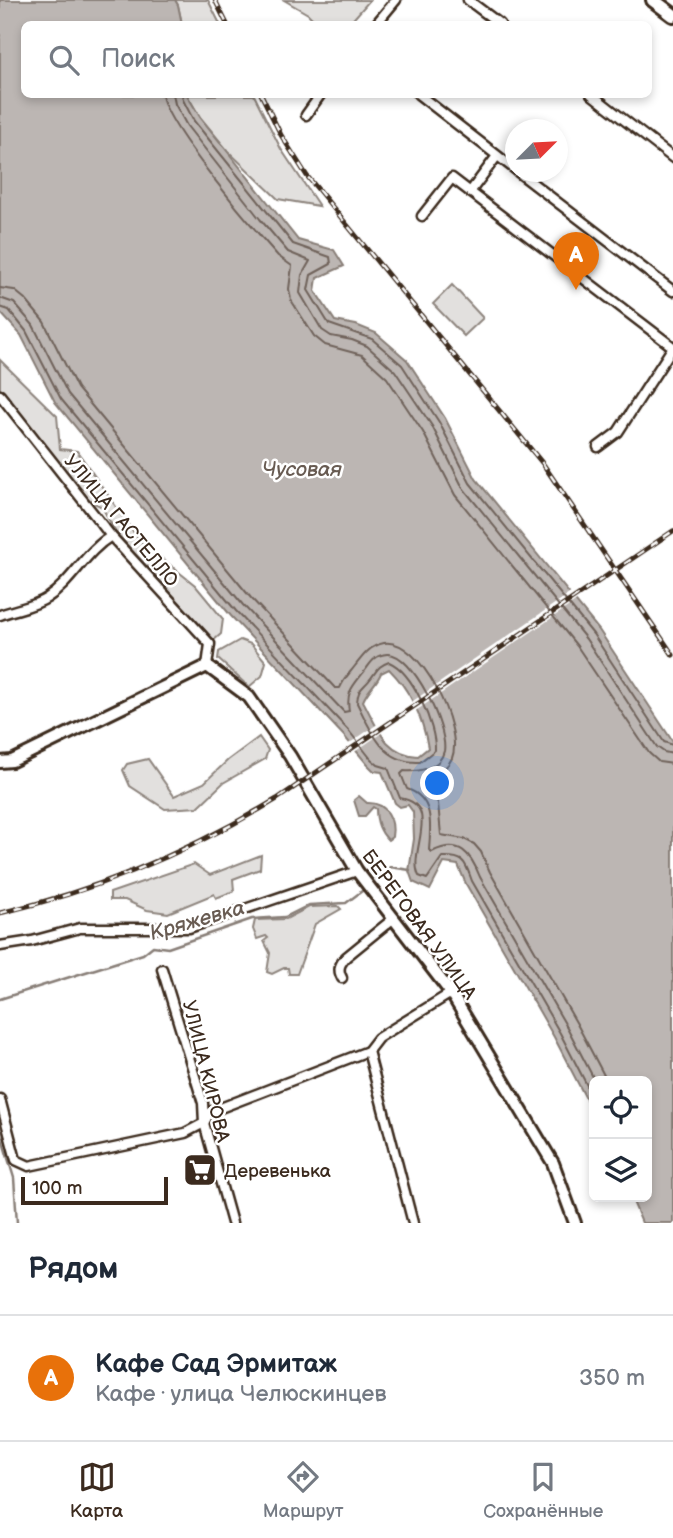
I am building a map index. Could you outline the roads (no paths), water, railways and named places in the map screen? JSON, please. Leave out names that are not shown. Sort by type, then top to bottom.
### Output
[{"type":"main road","points":[[653,0],[673,15]]},
{"type":"street","points":[[378,21],[396,0]]},
{"type":"street","points":[[468,0],[496,21]]},
{"type":"street","points":[[306,115],[318,98]]},
{"type":"street","points":[[423,98],[505,162]]},
{"type":"street","points":[[596,98],[673,158]]},
{"type":"street","points":[[470,192],[498,156]]},
{"type":"street","points":[[422,216],[452,178],[673,347],[618,432],[598,447]]},
{"type":"street","points":[[531,182],[673,291]]},
{"type":"street","name":"УЛИЦА ГАСТЕЛЛО","points":[[0,396],[111,536],[211,644],[207,666]]},
{"type":"street","points":[[0,615],[45,600],[55,593],[98,544],[111,536]]},
{"type":"street","points":[[0,762],[12,761],[207,666]]},
{"type":"street","name":"БЕРЕГОВАЯ УЛИЦА","points":[[207,666],[249,697],[289,756],[357,871],[451,993],[553,1163],[576,1223]]},
{"type":"street","points":[[0,946],[32,941],[80,928],[189,928],[357,871]]},
{"type":"street","points":[[342,978],[338,971],[346,957],[394,918]]},
{"type":"street","name":"УЛИЦА КИРОВА","points":[[162,968],[203,1103],[204,1123],[232,1223]]},
{"type":"street","points":[[0,1099],[16,1160],[29,1166],[186,1133],[204,1123],[210,1112],[368,1051],[378,1038],[451,993]]},
{"type":"street","points":[[368,1051],[412,1223]]},
{"type":"water","name":"Чусовая","points":[[0,0],[175,0],[181,21],[21,21],[21,98],[189,98],[200,117],[298,240],[334,250],[344,266],[317,278],[315,291],[335,321],[376,333],[407,360],[445,418],[476,479],[599,630],[673,742],[673,1223],[642,1223],[633,1202],[652,1202],[652,1076],[589,1076],[589,1104],[554,1037],[466,884],[458,865],[444,863],[430,890],[413,882],[409,871],[414,839],[413,812],[408,805],[400,807],[395,803],[382,772],[374,771],[367,764],[231,616],[55,402],[21,335],[0,312]],"holes":[[[389,669],[415,706],[428,748],[418,756],[406,754],[389,744],[363,701],[381,673]]]},
{"type":"water","points":[[359,796],[388,813],[393,831],[388,840],[379,826],[376,809],[373,807],[365,816],[359,816],[354,800]]},
{"type":"waterway","name":"Кряжевка","points":[[377,879],[390,867],[410,870]]},
{"type":"waterway","name":"Кряжевка","points":[[0,999],[143,954],[153,946],[168,948],[252,919],[285,917],[309,905],[346,903],[362,891]]},
{"type":"waterway","name":"Кряжевка","points":[[0,1132],[14,1178],[17,1223]]},
{"type":"railway","points":[[215,0],[226,21]]},
{"type":"railway","points":[[263,98],[281,135],[307,176],[543,464],[673,655]]},
{"type":"railway","points":[[0,913],[108,881],[177,852],[244,818],[277,799],[673,531]]},
{"type":"place","name":"Кафе Сад Эрмитаж","points":[[576,290]]},
{"type":"place","name":"Деревенька","points":[[200,1170]]}]
